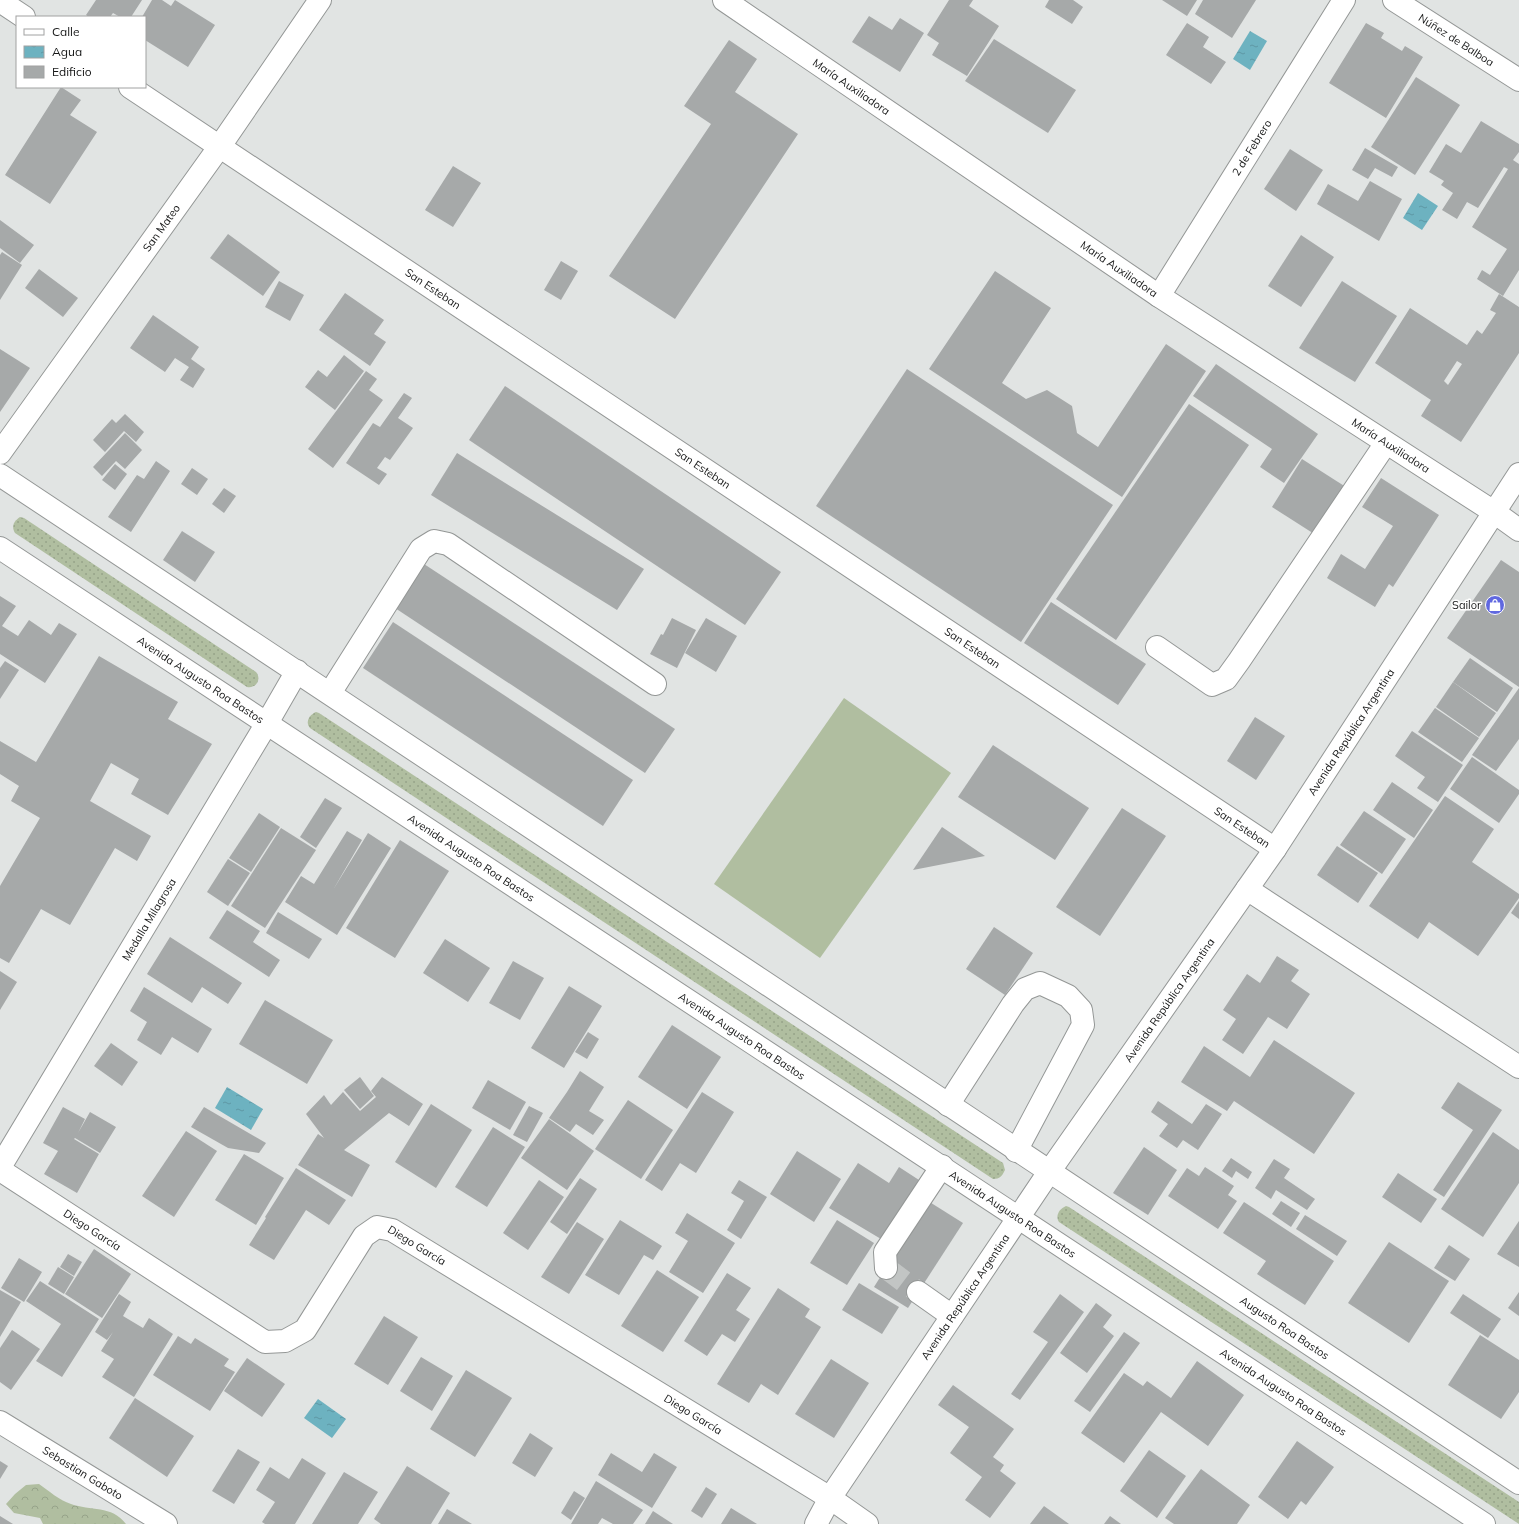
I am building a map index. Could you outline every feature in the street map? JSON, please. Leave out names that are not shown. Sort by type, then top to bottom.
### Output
[{"type":"street","name":"San Mateo","points":[[0,453],[220,146],[320,0]]},
{"type":"street","name":"María Auxiliadora","points":[[724,0],[1159,296],[1494,512],[1519,530]]},
{"type":"street","name":"2 de Febrero","points":[[1159,296],[1344,0]]},
{"type":"street","name":"Núñez de Balboa","points":[[1394,0],[1519,80]]},
{"type":"street","points":[[0,2],[22,16]]},
{"type":"street","name":"San Esteban","points":[[132,88],[1275,849]]},
{"type":"street","points":[[1157,647],[1212,685],[1226,679],[1386,442]]},
{"type":"street","name":"Avenida República Argentina","points":[[816,1524],[830,1498],[1049,1172],[1275,849],[1519,474]]},
{"type":"street","points":[[0,475],[1049,1172]]},
{"type":"street","points":[[330,693],[421,549],[434,541],[448,544],[655,684]]},
{"type":"street","name":"Avenida Augusto Roa Bastos","points":[[0,548],[942,1166],[1484,1524]]},
{"type":"street","name":"Medalla Milagrosa","points":[[0,1167],[297,671]]},
{"type":"street","points":[[1247,889],[1519,1068]]},
{"type":"street","points":[[948,1105],[1013,1004],[1025,989],[1040,983],[1068,996],[1081,1010],[1083,1025],[1016,1151]]},
{"type":"street","points":[[886,1268],[885,1252],[942,1166]]},
{"type":"street","name":"Diego García","points":[[0,1170],[265,1342],[285,1341],[305,1330],[364,1236],[377,1227],[392,1230],[830,1498],[867,1524]]},
{"type":"street","name":"Augusto Roa Bastos","points":[[1049,1172],[1519,1484]]},
{"type":"street","points":[[918,1292],[952,1316]]},
{"type":"street","name":"Sebastian Gaboto","points":[[0,1422],[166,1524]]},
{"type":"green space","points":[[20,517],[24,518],[256,672],[258,675],[257,683],[253,686],[247,687],[15,533],[13,528],[14,524]]},
{"type":"green space","points":[[844,698],[951,773],[820,958],[714,884]]},
{"type":"green space","points":[[316,712],[1003,1163],[1005,1170],[1003,1174],[999,1178],[993,1179],[310,728],[308,719]]},
{"type":"green space","points":[[1066,1206],[1519,1502],[1519,1524],[1059,1222],[1057,1217],[1058,1213]]},
{"type":"green space","points":[[39,1484],[62,1500],[78,1506],[107,1511],[120,1518],[126,1524],[43,1524],[40,1518],[14,1513],[6,1504],[26,1485]]},
{"type":"water","points":[[1250,31],[1267,41],[1250,70],[1233,59]]},
{"type":"water","points":[[1418,193],[1438,206],[1422,230],[1403,218]]},
{"type":"water","points":[[227,1087],[263,1109],[251,1130],[215,1108]]},
{"type":"water","points":[[318,1399],[346,1419],[332,1438],[304,1418]]},
{"type":"building","points":[[96,0],[142,0],[132,16],[118,16],[113,13],[111,16],[86,15]]},
{"type":"building","points":[[152,0],[162,0],[171,6],[175,0],[215,25],[188,67],[146,41],[146,16],[143,16]]},
{"type":"building","points":[[949,0],[973,0],[969,6],[999,26],[967,76],[932,55],[939,43],[927,35]]},
{"type":"building","points":[[1049,0],[1073,0],[1083,7],[1072,24],[1045,7]]},
{"type":"building","points":[[1162,0],[1197,0],[1187,16]]},
{"type":"building","points":[[1203,0],[1256,0],[1232,38],[1195,14]]},
{"type":"building","points":[[869,16],[892,30],[900,18],[924,33],[900,72],[852,42]]},
{"type":"building","points":[[1187,23],[1209,37],[1203,47],[1226,62],[1211,84],[1166,55]]},
{"type":"building","points":[[1366,23],[1384,33],[1381,38],[1402,51],[1405,46],[1423,57],[1386,118],[1329,83]]},
{"type":"building","points":[[994,39],[1076,90],[1048,133],[965,81]]},
{"type":"building","points":[[729,40],[757,59],[735,92],[798,134],[675,319],[609,276],[711,124],[684,106]]},
{"type":"building","points":[[1416,77],[1460,105],[1415,175],[1371,147]]},
{"type":"building","points":[[60,88],[81,100],[70,115],[97,132],[50,204],[5,175]]},
{"type":"building","points":[[1481,121],[1519,144],[1519,152],[1513,160],[1519,164],[1519,270],[1503,296],[1477,279],[1482,270],[1490,275],[1507,249],[1472,227],[1508,169],[1504,167],[1478,208],[1467,202],[1457,219],[1442,210],[1453,193],[1441,185],[1444,181],[1429,172],[1446,144],[1461,153]]},
{"type":"building","points":[[1365,148],[1398,167],[1392,177],[1375,168],[1368,179],[1352,170]]},
{"type":"building","points":[[1290,149],[1323,170],[1296,211],[1264,189]]},
{"type":"building","points":[[453,166],[481,183],[453,227],[425,210]]},
{"type":"building","points":[[1370,181],[1402,199],[1379,241],[1317,204],[1328,184],[1358,201]]},
{"type":"building","points":[[0,220],[34,245],[20,263],[0,248]]},
{"type":"building","points":[[228,234],[280,272],[263,296],[210,258]]},
{"type":"building","points":[[1301,235],[1334,257],[1301,307],[1268,286]]},
{"type":"building","points":[[2,252],[22,265],[0,300],[0,255]]},
{"type":"building","points":[[561,261],[578,271],[561,300],[544,290]]},
{"type":"building","points":[[39,269],[78,298],[63,317],[25,288]]},
{"type":"building","points":[[995,271],[1051,308],[1002,383],[1026,399],[1047,390],[1072,406],[1077,433],[1098,447],[1166,344],[1206,371],[1122,497],[929,369]]},
{"type":"building","points":[[279,281],[304,295],[290,321],[265,307]]},
{"type":"building","points":[[1342,281],[1397,316],[1355,382],[1299,348]]},
{"type":"building","points":[[345,293],[384,320],[374,334],[386,342],[370,366],[319,330]]},
{"type":"building","points":[[1499,294],[1519,307],[1519,353],[1461,442],[1421,416],[1431,400],[1375,363],[1410,308],[1467,345],[1477,330],[1482,334],[1496,313],[1490,310]],"holes":[[[1457,361],[1462,364],[1448,385],[1444,381]]]},
{"type":"building","points":[[153,315],[199,347],[191,359],[205,369],[193,388],[180,380],[189,367],[175,358],[165,372],[130,348]]},
{"type":"building","points":[[0,349],[30,368],[0,412]]},
{"type":"building","points":[[344,355],[364,371],[335,410],[305,387],[318,370],[327,377]]},
{"type":"building","points":[[1216,364],[1318,434],[1284,483],[1260,467],[1272,449],[1193,396]]},
{"type":"building","points":[[907,369],[1113,505],[1021,642],[816,506]]},
{"type":"building","points":[[366,371],[377,379],[369,390],[383,400],[333,468],[308,449]]},
{"type":"building","points":[[505,386],[781,572],[745,625],[469,440]]},
{"type":"building","points":[[404,393],[412,398],[398,418],[413,428],[390,460],[385,457],[377,468],[387,474],[379,485],[346,463],[373,423],[380,427]]},
{"type":"building","points":[[1189,404],[1249,445],[1116,640],[1056,599]]},
{"type":"building","points":[[125,414],[144,432],[136,442],[124,431],[105,452],[93,440],[112,419],[116,423]]},
{"type":"building","points":[[125,433],[142,450],[125,469],[116,461],[102,476],[93,467]]},
{"type":"building","points":[[457,453],[644,569],[617,610],[431,495]]},
{"type":"building","points":[[1302,459],[1349,489],[1319,537],[1272,507]]},
{"type":"building","points":[[156,461],[170,471],[131,532],[108,517],[137,475],[144,479]]},
{"type":"building","points":[[115,464],[127,474],[115,490],[102,480]]},
{"type":"building","points":[[192,468],[208,479],[197,495],[181,484]]},
{"type":"building","points":[[1381,478],[1439,515],[1393,587],[1389,584],[1375,607],[1327,578],[1341,554],[1365,569],[1393,526],[1362,507]]},
{"type":"building","points":[[224,488],[236,496],[224,513],[212,504]]},
{"type":"building","points":[[182,531],[215,552],[195,582],[163,560]]},
{"type":"building","name":"Sailor","points":[[1501,560],[1519,572],[1519,687],[1447,638]]},
{"type":"building","points":[[424,564],[675,729],[645,773],[395,608]]},
{"type":"building","points":[[0,596],[16,606],[2,626],[18,636],[29,620],[51,635],[59,623],[77,634],[45,683],[0,654]]},
{"type":"building","points":[[1051,602],[1146,664],[1118,705],[1024,643]]},
{"type":"building","points":[[672,618],[696,630],[677,668],[650,654]]},
{"type":"building","points":[[706,618],[737,636],[716,672],[685,653]]},
{"type":"building","points":[[393,622],[633,780],[603,826],[363,668]]},
{"type":"building","points":[[99,656],[178,702],[168,719],[212,744],[168,815],[131,794],[139,779],[111,763],[90,801],[151,836],[137,861],[115,848],[70,925],[41,909],[9,963],[0,958],[0,886],[40,818],[11,801],[19,786],[0,774],[0,741],[36,762]]},
{"type":"building","points":[[1470,658],[1513,688],[1497,712],[1453,682]]},
{"type":"building","points":[[5,661],[19,670],[0,699],[0,668]]},
{"type":"building","points":[[1453,682],[1496,713],[1479,737],[1436,707]]},
{"type":"building","points":[[1519,688],[1519,739],[1496,771],[1472,755]]},
{"type":"building","points":[[1435,708],[1479,738],[1462,762],[1418,732]]},
{"type":"building","points":[[1255,717],[1285,736],[1256,780],[1227,761]]},
{"type":"building","points":[[1412,731],[1463,765],[1438,802],[1417,788],[1425,777],[1395,756]]},
{"type":"building","points":[[993,745],[1089,808],[1055,860],[958,797]]},
{"type":"building","points":[[1472,757],[1519,790],[1519,794],[1499,823],[1450,789]]},
{"type":"building","points":[[1392,782],[1433,810],[1414,838],[1373,810]]},
{"type":"building","points":[[1445,796],[1494,829],[1472,862],[1519,894],[1519,898],[1478,956],[1429,922],[1418,939],[1369,906]]},
{"type":"building","points":[[325,798],[342,808],[316,848],[300,837]]},
{"type":"building","points":[[1122,808],[1166,836],[1100,936],[1056,907]]},
{"type":"building","points":[[1364,811],[1406,839],[1382,874],[1340,845]]},
{"type":"building","points":[[259,813],[280,827],[251,872],[229,858]]},
{"type":"building","points":[[942,827],[985,856],[913,870]]},
{"type":"building","points":[[281,828],[316,850],[265,928],[231,906]]},
{"type":"building","points":[[347,831],[362,840],[333,890],[368,833],[391,848],[337,935],[285,902],[301,876],[314,884]]},
{"type":"building","points":[[400,840],[449,871],[395,958],[346,928]]},
{"type":"building","points":[[1337,846],[1378,873],[1358,903],[1317,875]]},
{"type":"building","points":[[228,859],[250,873],[228,906],[207,892]]},
{"type":"building","points":[[1519,901],[1519,919],[1511,913]]},
{"type":"building","points":[[227,910],[260,931],[253,942],[280,960],[269,977],[209,938]]},
{"type":"building","points":[[278,912],[322,939],[309,959],[266,933]]},
{"type":"building","points":[[994,927],[1033,953],[1005,995],[966,969]]},
{"type":"building","points":[[170,937],[242,983],[228,1004],[202,987],[192,1003],[147,974]]},
{"type":"building","points":[[445,939],[490,968],[468,1002],[423,973]]},
{"type":"building","points":[[1277,956],[1299,970],[1291,981],[1310,994],[1287,1029],[1268,1017],[1243,1054],[1222,1040],[1236,1019],[1223,1010],[1247,974],[1260,983]]},
{"type":"building","points":[[513,961],[544,978],[520,1020],[489,1003]]},
{"type":"building","points":[[0,971],[17,982],[0,1010]]},
{"type":"building","points":[[569,986],[602,1006],[564,1068],[531,1048]]},
{"type":"building","points":[[144,987],[212,1029],[198,1053],[172,1037],[161,1055],[137,1040],[147,1022],[130,1011]]},
{"type":"building","points":[[265,1000],[333,1040],[307,1084],[239,1044]]},
{"type":"building","points":[[672,1025],[721,1057],[687,1109],[638,1077]]},
{"type":"building","points":[[588,1032],[599,1039],[587,1059],[575,1052]]},
{"type":"building","points":[[1274,1040],[1355,1093],[1314,1154],[1234,1101],[1227,1111],[1181,1082],[1204,1046],[1250,1077]]},
{"type":"building","points":[[111,1043],[138,1062],[122,1086],[94,1066]]},
{"type":"building","points":[[580,1071],[604,1087],[589,1111],[604,1120],[593,1135],[576,1124],[570,1132],[549,1118]]},
{"type":"building","points":[[360,1077],[374,1096],[360,1109],[344,1090]]},
{"type":"building","points":[[382,1077],[423,1104],[409,1126],[389,1113],[344,1150],[370,1165],[352,1197],[298,1165],[318,1134],[324,1138],[306,1114],[324,1095],[331,1105],[343,1092],[360,1111],[376,1097],[371,1091]]},
{"type":"building","points":[[488,1080],[526,1102],[510,1130],[472,1108]]},
{"type":"building","points":[[1458,1082],[1502,1110],[1444,1197],[1433,1190],[1473,1130],[1441,1108]]},
{"type":"building","points":[[702,1092],[734,1112],[696,1173],[680,1163],[662,1191],[645,1180]]},
{"type":"building","points":[[628,1100],[673,1130],[641,1179],[595,1149]]},
{"type":"building","points":[[1158,1101],[1192,1124],[1206,1104],[1222,1114],[1198,1150],[1183,1140],[1177,1148],[1159,1136],[1168,1124],[1151,1112]]},
{"type":"building","points":[[431,1104],[472,1130],[436,1188],[395,1162]]},
{"type":"building","points":[[529,1106],[543,1113],[527,1142],[513,1135]]},
{"type":"building","points":[[63,1107],[85,1119],[78,1133],[90,1112],[116,1127],[100,1153],[75,1138],[74,1139],[99,1154],[77,1193],[44,1174],[58,1151],[43,1143]]},
{"type":"building","points":[[204,1107],[266,1143],[259,1153],[228,1148],[191,1127]]},
{"type":"building","points":[[549,1119],[594,1151],[567,1190],[521,1158]]},
{"type":"building","points":[[493,1127],[525,1147],[487,1207],[455,1187]]},
{"type":"building","points":[[186,1131],[217,1151],[174,1217],[142,1196]]},
{"type":"building","points":[[1493,1132],[1519,1150],[1519,1183],[1483,1237],[1441,1209]]},
{"type":"building","points":[[1144,1147],[1177,1170],[1148,1215],[1113,1193]]},
{"type":"building","points":[[797,1151],[841,1179],[814,1222],[770,1194]]},
{"type":"building","points":[[244,1154],[284,1178],[256,1225],[215,1200]]},
{"type":"building","points":[[1231,1158],[1252,1172],[1248,1179],[1236,1171],[1232,1178],[1222,1171]]},
{"type":"building","points":[[1274,1159],[1290,1169],[1284,1178],[1315,1199],[1307,1210],[1276,1190],[1271,1199],[1255,1188]]},
{"type":"building","points":[[858,1163],[889,1183],[899,1167],[919,1180],[881,1239],[829,1208]]},
{"type":"building","points":[[1205,1167],[1234,1186],[1228,1195],[1237,1201],[1218,1229],[1168,1196],[1187,1168],[1199,1176]]},
{"type":"building","points":[[296,1168],[346,1200],[329,1225],[306,1210],[274,1260],[249,1245]]},
{"type":"building","points":[[1398,1173],[1437,1199],[1421,1223],[1382,1197]]},
{"type":"building","points":[[580,1178],[597,1189],[567,1234],[550,1222]]},
{"type":"building","points":[[539,1180],[564,1197],[528,1250],[503,1233]]},
{"type":"building","points":[[739,1180],[767,1197],[741,1239],[727,1230],[744,1201],[731,1193]]},
{"type":"building","points":[[928,1201],[963,1223],[908,1308],[874,1287]]},
{"type":"building","points":[[1281,1201],[1300,1213],[1291,1227],[1272,1214]]},
{"type":"building","points":[[1244,1202],[1334,1261],[1305,1305],[1257,1274],[1266,1261],[1223,1233]]},
{"type":"building","points":[[687,1213],[735,1243],[703,1293],[669,1272],[688,1241],[675,1233]]},
{"type":"building","points":[[1305,1215],[1347,1241],[1337,1256],[1296,1229]]},
{"type":"building","points":[[620,1220],[662,1246],[653,1260],[644,1255],[619,1295],[585,1275]]},
{"type":"building","points":[[837,1220],[874,1243],[847,1285],[810,1263]]},
{"type":"building","points":[[1519,1221],[1519,1267],[1497,1254]]},
{"type":"building","points":[[577,1222],[604,1239],[569,1294],[541,1277]]},
{"type":"building","points":[[1389,1242],[1449,1281],[1409,1343],[1348,1303]]},
{"type":"building","points":[[1449,1245],[1470,1259],[1455,1281],[1434,1268]]},
{"type":"building","points":[[94,1249],[131,1274],[102,1318],[65,1294]]},
{"type":"building","points":[[68,1254],[82,1262],[74,1276],[60,1267]]},
{"type":"building","points":[[19,1258],[42,1272],[24,1302],[1,1288]]},
{"type":"building","points":[[58,1267],[74,1277],[64,1294],[48,1284]]},
{"type":"building","points":[[657,1270],[699,1297],[663,1352],[621,1326]]},
{"type":"building","points":[[727,1273],[751,1288],[736,1310],[750,1319],[735,1342],[722,1334],[707,1356],[684,1341]]},
{"type":"building","points":[[40,1281],[99,1319],[62,1377],[36,1361],[61,1324],[26,1301]]},
{"type":"building","points":[[859,1283],[899,1307],[882,1334],[842,1310]]},
{"type":"building","points":[[778,1288],[810,1309],[805,1317],[821,1327],[778,1395],[761,1384],[749,1403],[717,1384]]},
{"type":"building","points":[[0,1290],[21,1302],[0,1337]]},
{"type":"building","points":[[1519,1292],[1519,1316],[1508,1308]]},
{"type":"building","points":[[119,1294],[131,1302],[123,1316],[143,1328],[149,1318],[173,1334],[134,1397],[102,1377],[114,1359],[101,1351],[113,1332],[107,1340],[95,1332]]},
{"type":"building","points":[[1060,1294],[1084,1312],[1020,1400],[1011,1394],[1048,1342],[1033,1332]]},
{"type":"building","points":[[1463,1294],[1501,1319],[1488,1338],[1450,1313]]},
{"type":"building","points":[[1096,1303],[1112,1315],[1103,1327],[1114,1336],[1087,1373],[1060,1353]]},
{"type":"building","points":[[384,1316],[418,1337],[388,1385],[354,1364]]},
{"type":"building","points":[[12,1330],[40,1349],[11,1390],[0,1382],[0,1348]]},
{"type":"building","points":[[1124,1332],[1140,1343],[1090,1412],[1074,1401]]},
{"type":"building","points":[[1480,1335],[1519,1360],[1519,1392],[1501,1419],[1448,1385]]},
{"type":"building","points":[[178,1336],[191,1344],[195,1338],[229,1359],[224,1366],[235,1372],[210,1411],[153,1375]]},
{"type":"building","points":[[421,1357],[453,1376],[432,1411],[400,1391]]},
{"type":"building","points":[[247,1358],[285,1384],[262,1417],[224,1391]]},
{"type":"building","points":[[831,1359],[869,1383],[834,1438],[795,1414]]},
{"type":"building","points":[[1197,1361],[1244,1395],[1208,1446],[1161,1412],[1124,1463],[1081,1433],[1124,1373],[1143,1386],[1147,1381],[1171,1398]]},
{"type":"building","points":[[466,1370],[512,1398],[475,1457],[430,1429]]},
{"type":"building","points":[[953,1385],[1014,1429],[993,1457],[1004,1465],[1000,1471],[1016,1483],[990,1518],[965,1500],[982,1477],[950,1453],[969,1427],[938,1405]]},
{"type":"building","points":[[135,1398],[194,1436],[167,1477],[109,1438]]},
{"type":"building","points":[[530,1433],[553,1448],[535,1477],[512,1463]]},
{"type":"building","points":[[1297,1441],[1334,1467],[1306,1505],[1301,1501],[1288,1519],[1258,1497]]},
{"type":"building","points":[[238,1449],[260,1462],[234,1504],[212,1491]]},
{"type":"building","points":[[1149,1450],[1186,1476],[1157,1518],[1120,1491]]},
{"type":"building","points":[[611,1453],[642,1472],[654,1453],[677,1467],[652,1508],[598,1475]]},
{"type":"building","points":[[302,1458],[326,1473],[295,1524],[265,1524],[262,1522],[275,1502],[256,1490],[270,1467],[289,1479]]},
{"type":"building","points":[[0,1461],[8,1466],[0,1479]]},
{"type":"building","points":[[407,1466],[450,1493],[431,1524],[381,1524],[374,1519]]},
{"type":"building","points":[[1201,1469],[1250,1505],[1237,1524],[1174,1524],[1165,1518]]},
{"type":"building","points":[[344,1472],[378,1492],[358,1524],[312,1524]]},
{"type":"building","points":[[596,1481],[643,1510],[633,1524],[613,1524],[602,1518],[598,1524],[571,1524]]},
{"type":"building","points":[[706,1487],[717,1494],[702,1518],[691,1511]]},
{"type":"building","points":[[574,1491],[585,1498],[571,1520],[561,1513]]},
{"type":"building","points":[[1044,1506],[1069,1524],[1030,1524]]},
{"type":"building","points":[[731,1508],[757,1524],[721,1524]]},
{"type":"building","points":[[447,1509],[472,1524],[438,1524]]},
{"type":"building","points":[[653,1511],[673,1524],[645,1524]]},
{"type":"building","points":[[0,1516],[13,1524],[0,1524]]},
{"type":"building","points":[[1110,1516],[1121,1524],[1104,1524]]},
{"type":"tunnel","points":[[886,1268],[918,1292]]},
{"type":"place","name":"Sailor","points":[[1495,605]]}]
